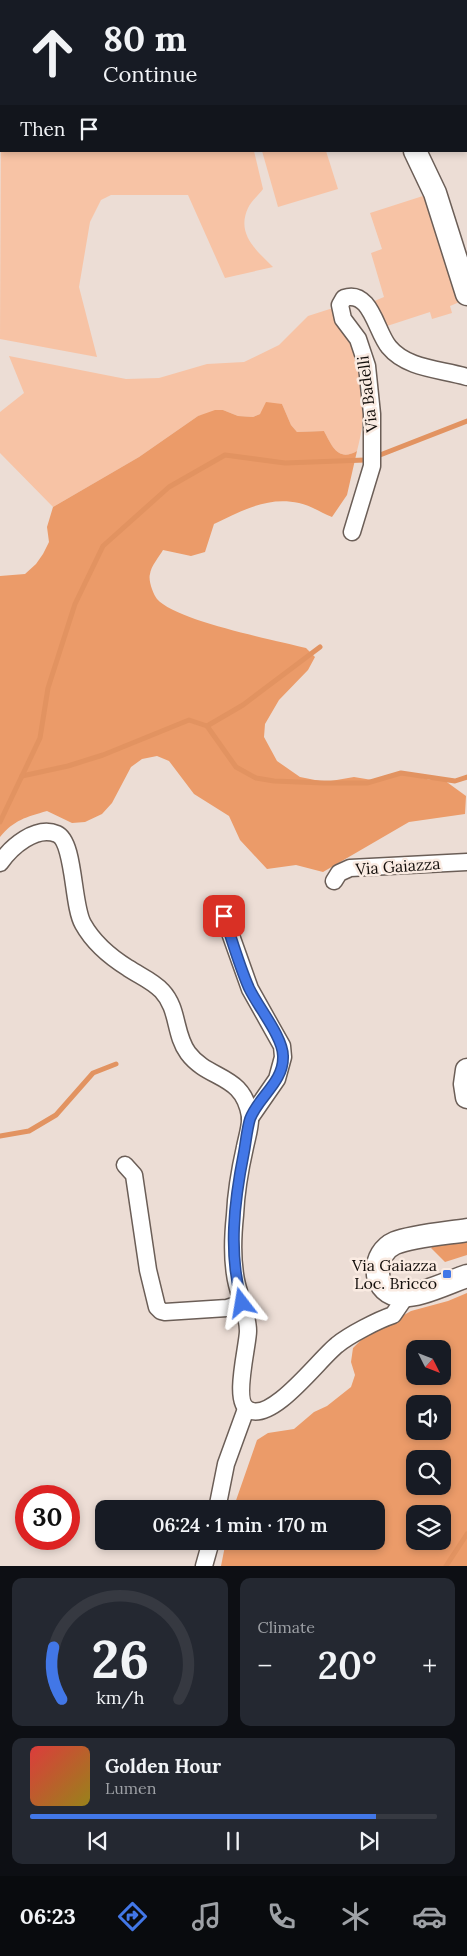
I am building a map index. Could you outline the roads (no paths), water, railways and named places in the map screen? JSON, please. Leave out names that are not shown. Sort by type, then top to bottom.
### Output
[{"type":"main road","points":[[415,152],[435,193],[467,294]]},
{"type":"main road","points":[[467,1070],[465,1084],[467,1097]]},
{"type":"main road","points":[[467,1230],[395,1243],[383,1253],[377,1267],[378,1280],[382,1286],[396,1295],[406,1296],[467,1276]]},
{"type":"street","name":"Via Badelli","points":[[352,532],[372,466],[372,414],[366,366],[358,339],[343,319],[340,305],[344,298],[350,296],[359,299],[368,306],[388,347],[409,363],[467,377]]},
{"type":"street","points":[[0,863],[12,849],[36,834],[56,834],[63,838],[70,858],[74,891],[82,922],[92,938],[126,967],[153,982],[164,992],[174,1007],[177,1025],[188,1053],[204,1067],[234,1084],[241,1091],[250,1118]]},
{"type":"street","name":"Via Gaiazza","points":[[334,881],[339,873],[350,868],[467,862]]},
{"type":"street","points":[[224,916],[250,989],[282,1046],[284,1057],[277,1078],[250,1118],[234,1214],[235,1273],[247,1318],[248,1330],[242,1391],[243,1404],[246,1409],[262,1411],[278,1402],[337,1345],[384,1318],[393,1315],[406,1296]]},
{"type":"street","points":[[125,1165],[134,1175],[148,1270],[157,1307],[161,1311],[166,1312],[227,1308],[242,1303]]},
{"type":"street","points":[[219,1500],[229,1456],[246,1409]]},
{"type":"street","points":[[204,1566],[208,1550]]},
{"type":"waterway","points":[[380,455],[467,421]]},
{"type":"waterway","points":[[0,822],[40,738],[48,688],[75,604],[103,546],[169,487],[225,455],[285,463],[365,460]]},
{"type":"waterway","points":[[207,726],[243,705],[320,647]]},
{"type":"waterway","points":[[22,776],[68,766],[103,755],[189,720],[207,726],[236,767],[256,778],[274,781],[367,783],[401,773],[455,781],[467,777]]},
{"type":"waterway","points":[[0,1136],[29,1131],[56,1115],[93,1073],[116,1064]]},
{"type":"waterway","points":[[446,1566],[467,1534]]},
{"type":"place","name":"Via Gaiazza Loc. Bricco","points":[[447,1274]]}]
